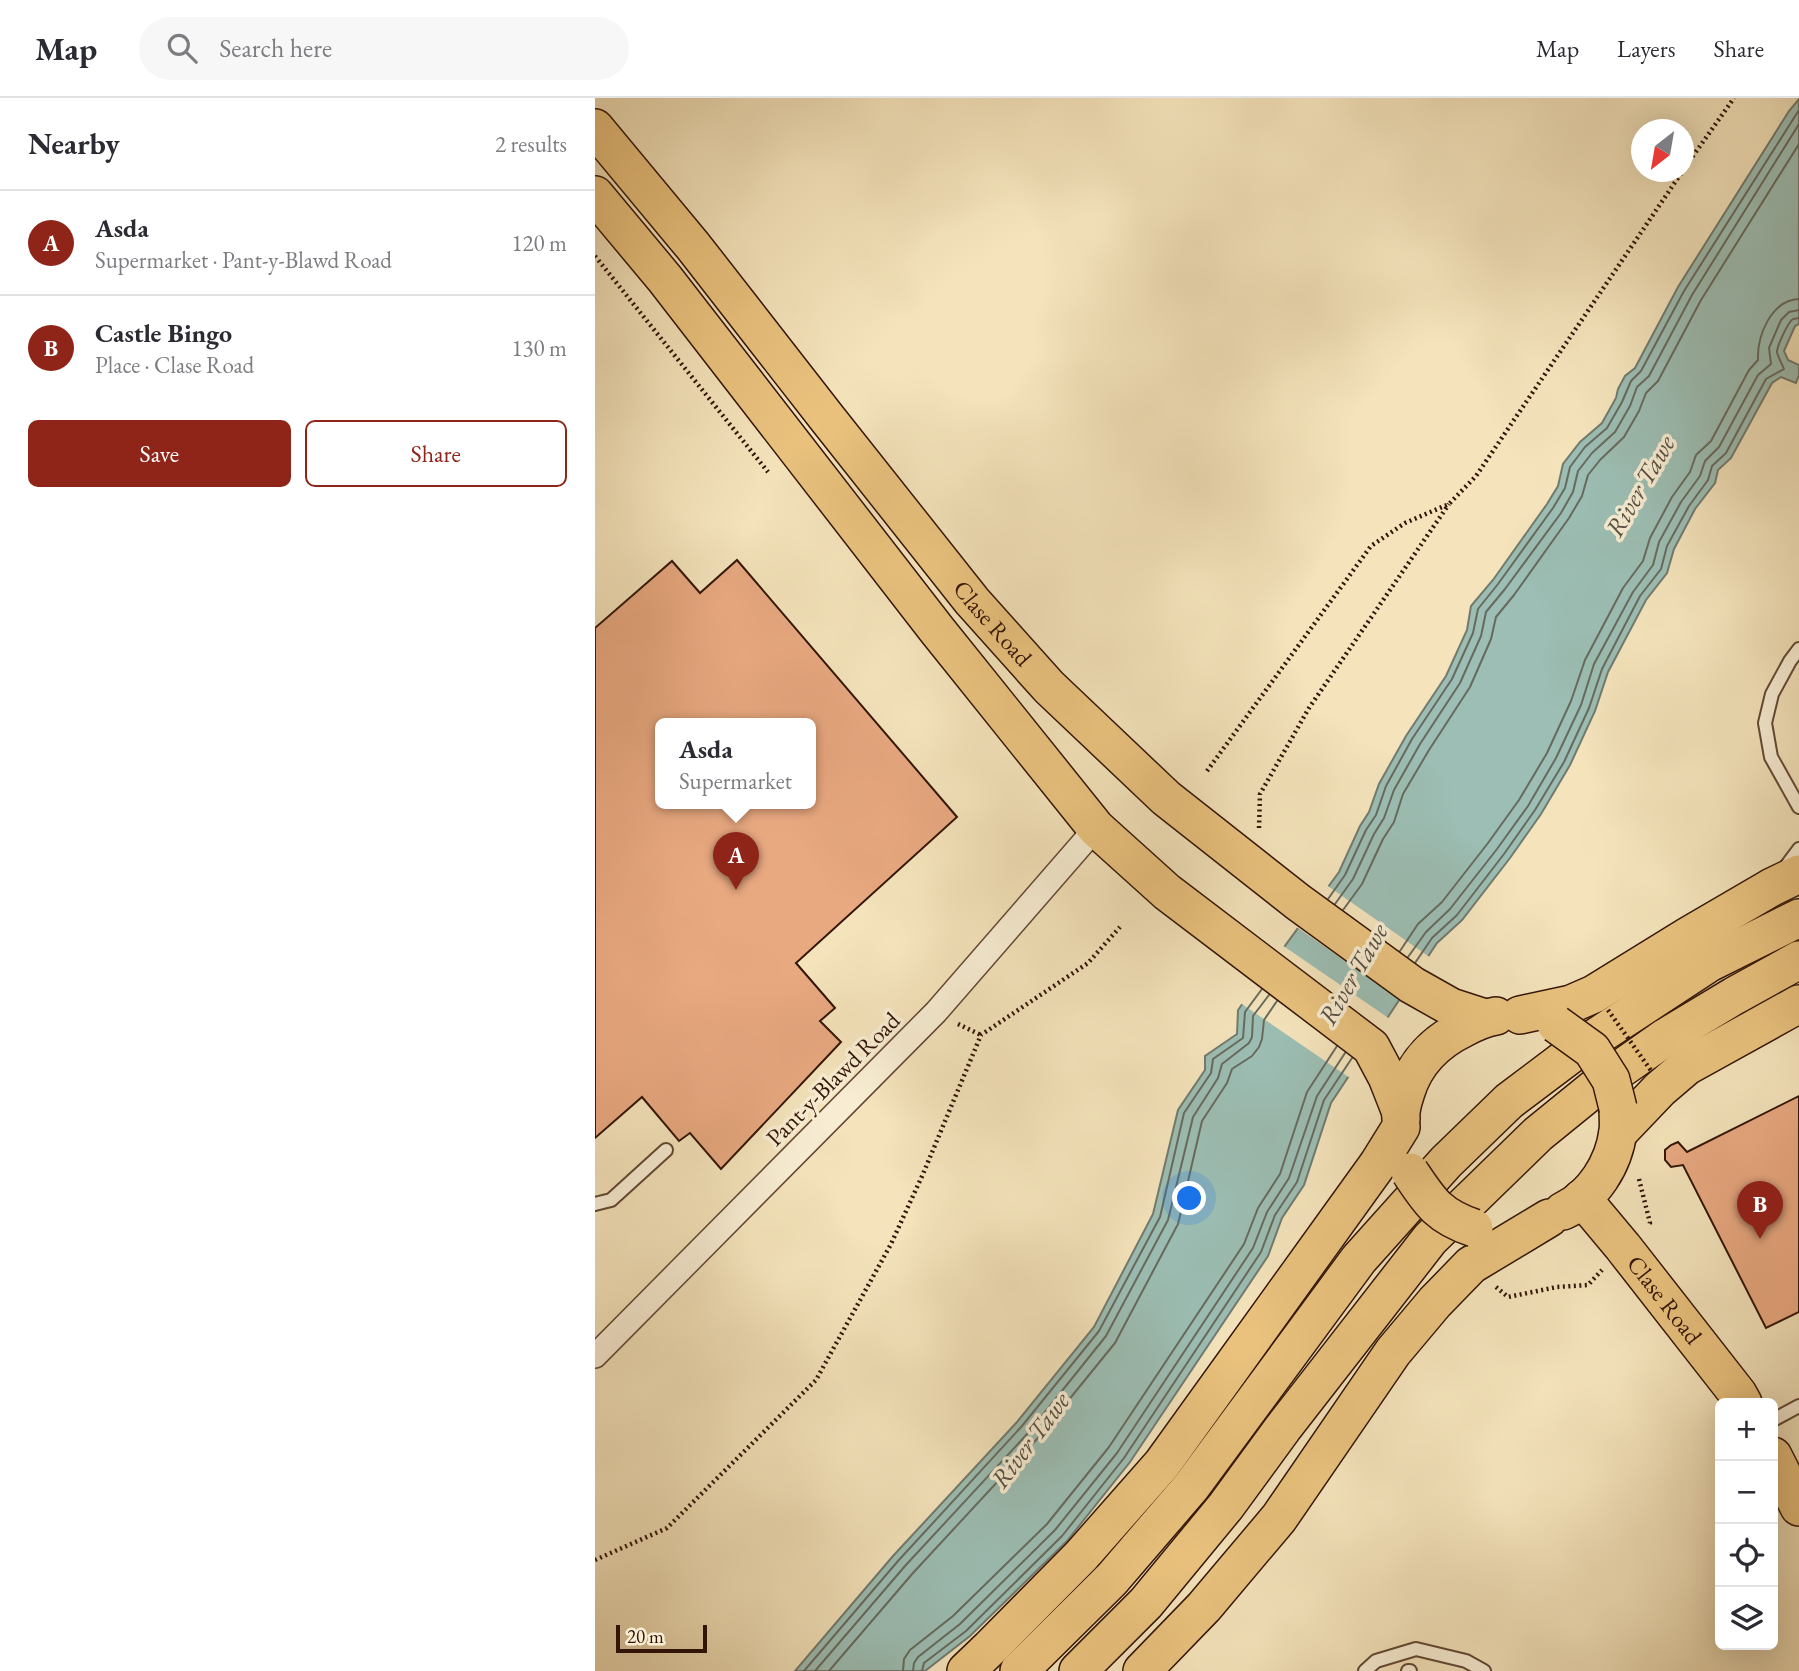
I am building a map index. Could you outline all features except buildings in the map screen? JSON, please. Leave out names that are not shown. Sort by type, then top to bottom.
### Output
[{"type":"main road","name":"Clase Road","points":[[595,128],[693,246],[972,601],[1049,687],[1166,798],[1298,902],[1412,985],[1451,1007],[1485,1018]]},
{"type":"main road","name":"Clase Road","points":[[595,195],[665,279],[937,630],[1096,828],[1167,892],[1370,1047],[1387,1077],[1401,1119]]},
{"type":"main road","points":[[966,1671],[1081,1556],[1162,1464],[1378,1164],[1401,1119],[1410,1077],[1419,1063],[1446,1037],[1485,1018],[1520,1015],[1571,1004],[1594,994],[1785,880]]},
{"type":"main road","points":[[1019,1671],[1112,1579],[1191,1487],[1359,1259],[1446,1162],[1509,1101],[1578,1049],[1709,963],[1799,918]]},
{"type":"main road","points":[[1077,1671],[1146,1603],[1226,1506],[1430,1239],[1538,1134],[1602,1082],[1667,1037],[1799,960]]},
{"type":"main road","points":[[1618,1120],[1687,1066],[1799,1004]]},
{"type":"main road","points":[[1161,1657],[1279,1518],[1393,1352],[1435,1302],[1471,1265],[1570,1208],[1597,1184],[1607,1167],[1618,1120],[1611,1080],[1592,1050],[1556,1024],[1520,1015]]},
{"type":"main road","points":[[1401,1119],[1410,1172],[1428,1200],[1457,1223],[1492,1230],[1549,1218]]},
{"type":"main road","name":"Clase Road","points":[[1582,1198],[1740,1398]]},
{"type":"main road","points":[[1776,1461],[1799,1507]]},
{"type":"street","name":"Pant-y-Blawd Road","points":[[595,1356],[936,1012],[1096,828]]},
{"type":"lane","points":[[1799,649],[1772,694],[1765,723],[1771,757],[1799,807]]},
{"type":"lane","points":[[1785,880],[1799,849]]},
{"type":"lane","points":[[595,1203],[611,1200],[666,1150]]},
{"type":"lane","points":[[1778,1417],[1799,1406]]},
{"type":"lane","points":[[1365,1671],[1376,1661],[1416,1649],[1466,1661],[1485,1671]]},
{"type":"path","points":[[1694,155],[1734,98]]},
{"type":"path","points":[[1258,830],[1260,794],[1309,708],[1449,504],[1476,476],[1676,182]]},
{"type":"path","points":[[1206,771],[1371,546],[1405,523],[1449,504]]},
{"type":"path","points":[[595,1560],[667,1528],[815,1380],[891,1244],[981,1035],[1088,963],[1120,927]]},
{"type":"path","points":[[1608,1010],[1652,1072]]},
{"type":"path","points":[[1471,1265],[1507,1297],[1557,1287],[1588,1285],[1623,1247]]},
{"type":"water","name":"River Tawe","points":[[1799,99],[1799,324],[1795,326],[1784,351],[1788,360],[1799,365],[1796,383],[1781,377],[1772,383],[1731,458],[1718,470],[1715,483],[1695,509],[1674,549],[1667,573],[1646,600],[1608,672],[1595,711],[1570,765],[1541,814],[1462,920],[1437,943],[1331,1103],[1304,1185],[1282,1218],[1268,1256],[1130,1462],[1067,1541],[970,1636],[925,1671],[795,1671],[893,1556],[1017,1422],[1094,1327],[1153,1214],[1178,1110],[1205,1070],[1205,1056],[1237,1034],[1238,1010],[1339,872],[1369,812],[1379,784],[1406,736],[1446,676],[1467,630],[1471,606],[1493,580],[1547,504],[1558,486],[1563,464],[1580,442],[1602,423],[1625,376],[1635,368],[1678,287]]},
{"type":"pier","points":[[1325,884],[1431,958],[1401,1000],[1295,926]]},
{"type":"pier","points":[[1282,945],[1390,1019],[1350,1078],[1239,1002]]},
{"type":"place","name":"Asda","points":[[736,890]]},
{"type":"place","name":"Castle Bingo","points":[[1760,1239]]}]
